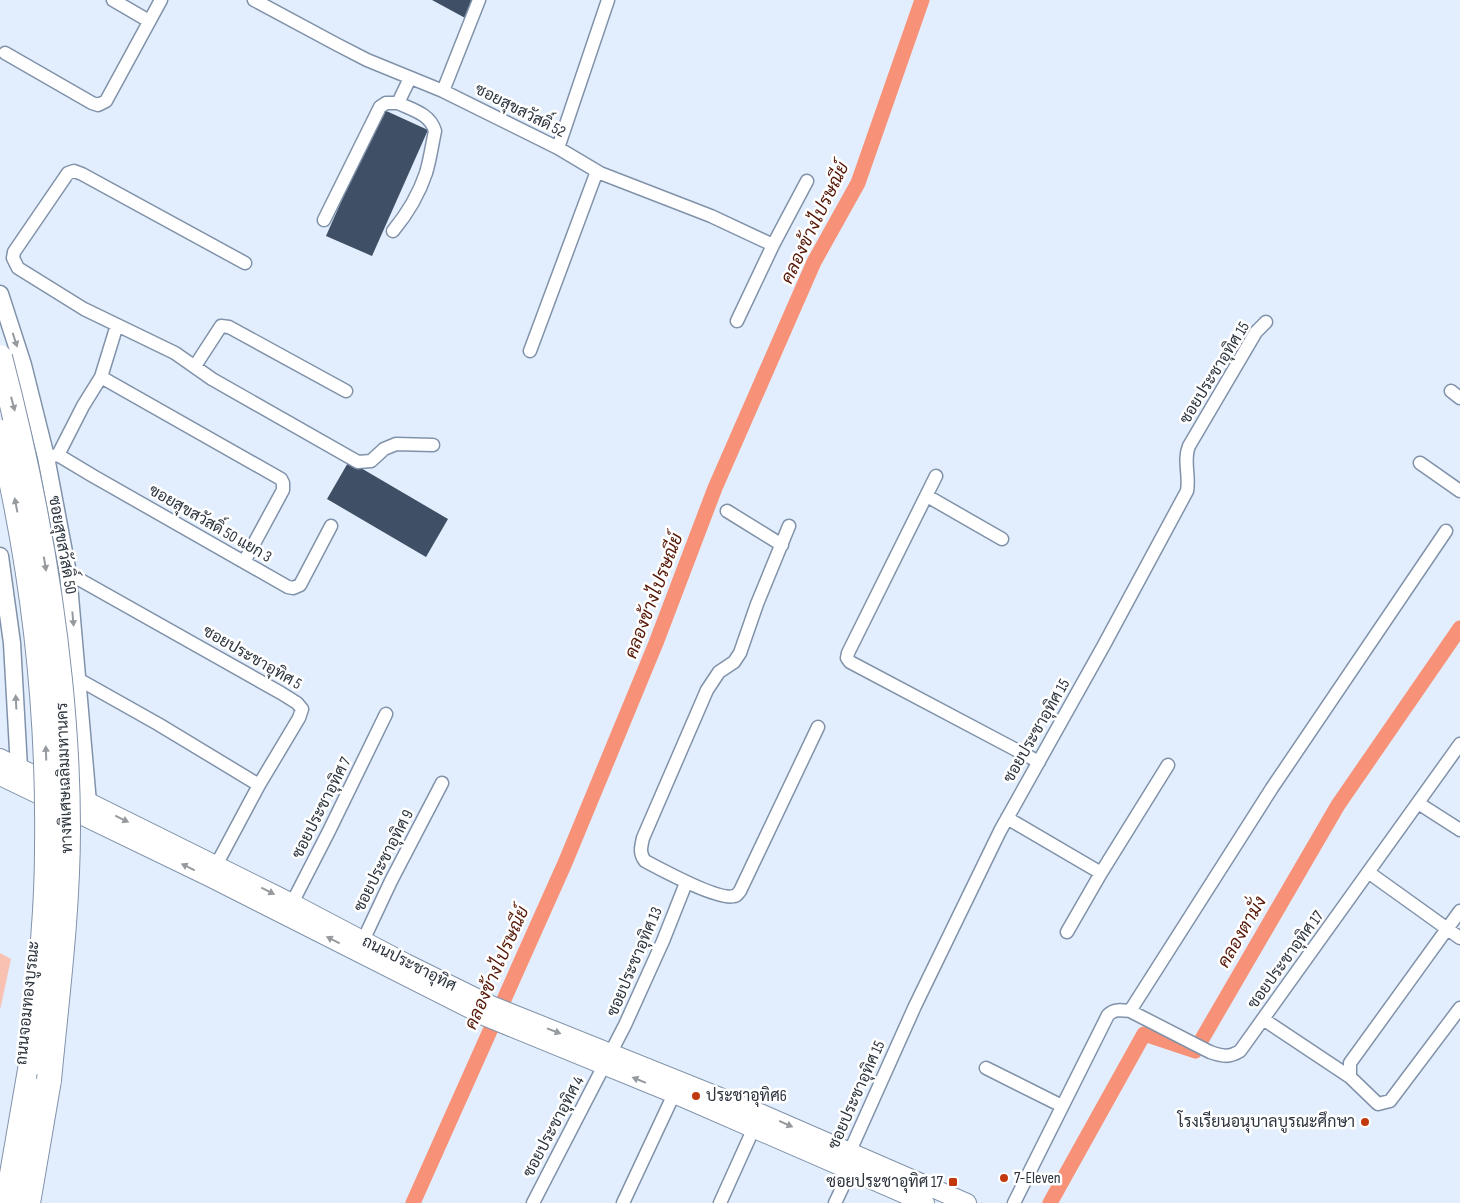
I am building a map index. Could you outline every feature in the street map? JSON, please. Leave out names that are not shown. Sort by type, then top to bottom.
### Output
[{"type":"highway","name":"ทางพิเศษเฉลิมมหานคร","points":[[0,357],[24,452],[40,535],[52,615],[66,747],[68,870],[62,948],[49,1080],[28,1203]]},
{"type":"highway","name":"ทางพิเศษเฉลิมมหานคร","points":[[0,432],[17,513],[34,615],[45,734],[48,851],[41,960],[31,1064],[7,1203]]},
{"type":"main road","name":"ถนนประชาอุทิศ","points":[[0,758],[88,803],[212,871],[488,1011],[757,1120],[850,1161],[967,1203]]},
{"type":"main road","name":"ถนนประชาอุทิศ","points":[[0,776],[58,805],[212,871]]},
{"type":"main road","name":"ถนนประชาอุทิศ","points":[[608,1059],[674,1094],[757,1120]]},
{"type":"main road","name":"ถนนประชาอุทิศ","points":[[850,1161],[925,1203]]},
{"type":"street","points":[[113,0],[148,21]]},
{"type":"street","points":[[5,53],[98,105],[106,101],[161,0]]},
{"type":"street","name":"ซอยสุขสวัสดิ์ 52","points":[[254,0],[336,44],[443,91],[558,148],[597,171],[711,216],[773,245]]},
{"type":"street","points":[[443,91],[479,0]]},
{"type":"street","points":[[558,148],[608,0]]},
{"type":"street","points":[[398,103],[410,78]]},
{"type":"street","points":[[324,220],[380,106],[391,102],[398,103],[428,117],[435,131],[426,173],[418,193],[393,231]]},
{"type":"street","points":[[245,263],[74,171],[68,172],[14,252],[13,258],[18,268],[84,309],[175,354],[212,379],[358,462],[370,461],[384,450],[396,444],[433,445]]},
{"type":"street","points":[[530,351],[597,171]]},
{"type":"street","points":[[737,321],[773,245],[807,180]]},
{"type":"street","name":"ซอยสุขสวัสดิ์ 50","points":[[0,294],[52,456],[68,573],[88,803]]},
{"type":"street","name":"ซอยประชาอุทิศ 15","points":[[835,1203],[850,1161],[915,1006],[1006,818],[1121,614],[1187,491],[1186,452],[1189,446],[1256,332],[1266,322]]},
{"type":"street","points":[[52,456],[101,377],[117,325]]},
{"type":"street","points":[[195,366],[221,326],[229,327],[346,391]]},
{"type":"street","points":[[101,377],[281,479],[283,490],[244,562]]},
{"type":"street","name":"ฃอยสุขสวัสดิ์ 50 แยก 3","points":[[52,456],[93,476],[288,587],[293,588],[300,585],[331,526]]},
{"type":"street","points":[[1420,463],[1460,491]]},
{"type":"street","points":[[936,476],[848,653],[848,658],[850,662],[1039,762]]},
{"type":"street","points":[[927,496],[1002,539]]},
{"type":"street","points":[[728,511],[782,545]]},
{"type":"street","points":[[789,526],[757,604],[740,653],[734,662],[719,672],[707,690],[643,838],[640,848],[642,856],[686,882],[726,896],[734,896],[740,892],[818,727]]},
{"type":"street","points":[[1014,1203],[1108,1015],[1112,1011],[1117,1010],[1130,1011],[1272,788],[1446,531]]},
{"type":"street","points":[[0,556],[6,640],[19,768]]},
{"type":"street","name":"ซอยประชาอุทิศ 5","points":[[68,573],[297,703],[302,709],[299,718],[259,785],[212,871]]},
{"type":"street","points":[[78,679],[158,724],[259,785]]},
{"type":"street","name":"ซอยประชาอุทิศ 7","points":[[288,910],[386,714]]},
{"type":"street","name":"ซอยประชาอุทิศ 17","points":[[1130,1011],[1210,1052],[1222,1056],[1233,1056],[1240,1051],[1460,744]]},
{"type":"street","points":[[1067,932],[1168,765]]},
{"type":"street","name":"ซอยประชาอุทิศ 9","points":[[360,947],[391,881],[442,784]]},
{"type":"street","points":[[1418,803],[1460,830]]},
{"type":"street","name":"ถนนจอมทองบูรณะ","points":[[16,1203],[41,1057],[56,885],[58,805]]},
{"type":"street","points":[[1006,818],[1101,873]]},
{"type":"street","points":[[1368,872],[1460,938]]},
{"type":"street","name":"ซอยประชาอุทิศ 13","points":[[608,1059],[655,958],[686,882]]},
{"type":"street","points":[[1350,1077],[1350,1063],[1460,911]]},
{"type":"street","points":[[1263,1019],[1350,1077],[1378,1104],[1390,1101],[1460,1008]]},
{"type":"street","name":"ซอยประชาอุทิศ 4","points":[[533,1203],[608,1059]]},
{"type":"street","points":[[986,1068],[1062,1106]]},
{"type":"street","points":[[622,1203],[674,1094]]},
{"type":"street","points":[[720,1203],[757,1120]]},
{"type":"shaded area","points":[[0,953],[11,959],[0,1010]]},
{"type":"building","points":[[432,0],[474,0],[467,19]]},
{"type":"building","points":[[382,109],[428,130],[372,256],[326,236]]},
{"type":"building","points":[[349,461],[448,519],[426,557],[327,499]]},
{"type":"waterway","name":"คลองข้างไปรษณีย์","points":[[413,1203],[565,863],[656,643],[715,488],[814,262],[858,183],[922,0]]},
{"type":"waterway","name":"คลองตามั่ง","points":[[1050,1203],[1144,1034],[1195,1051],[1338,805],[1460,628]]},
{"type":"place","name":"ประชาอุทิศ6","points":[[696,1096]]},
{"type":"place","name":"โรงเรียนอนุบาลบูรณะศึกษา","points":[[1365,1122]]},
{"type":"place","name":"7-Eleven","points":[[1004,1178]]},
{"type":"place","name":"ซอยประชาอุทิศ 17","points":[[953,1182]]}]
